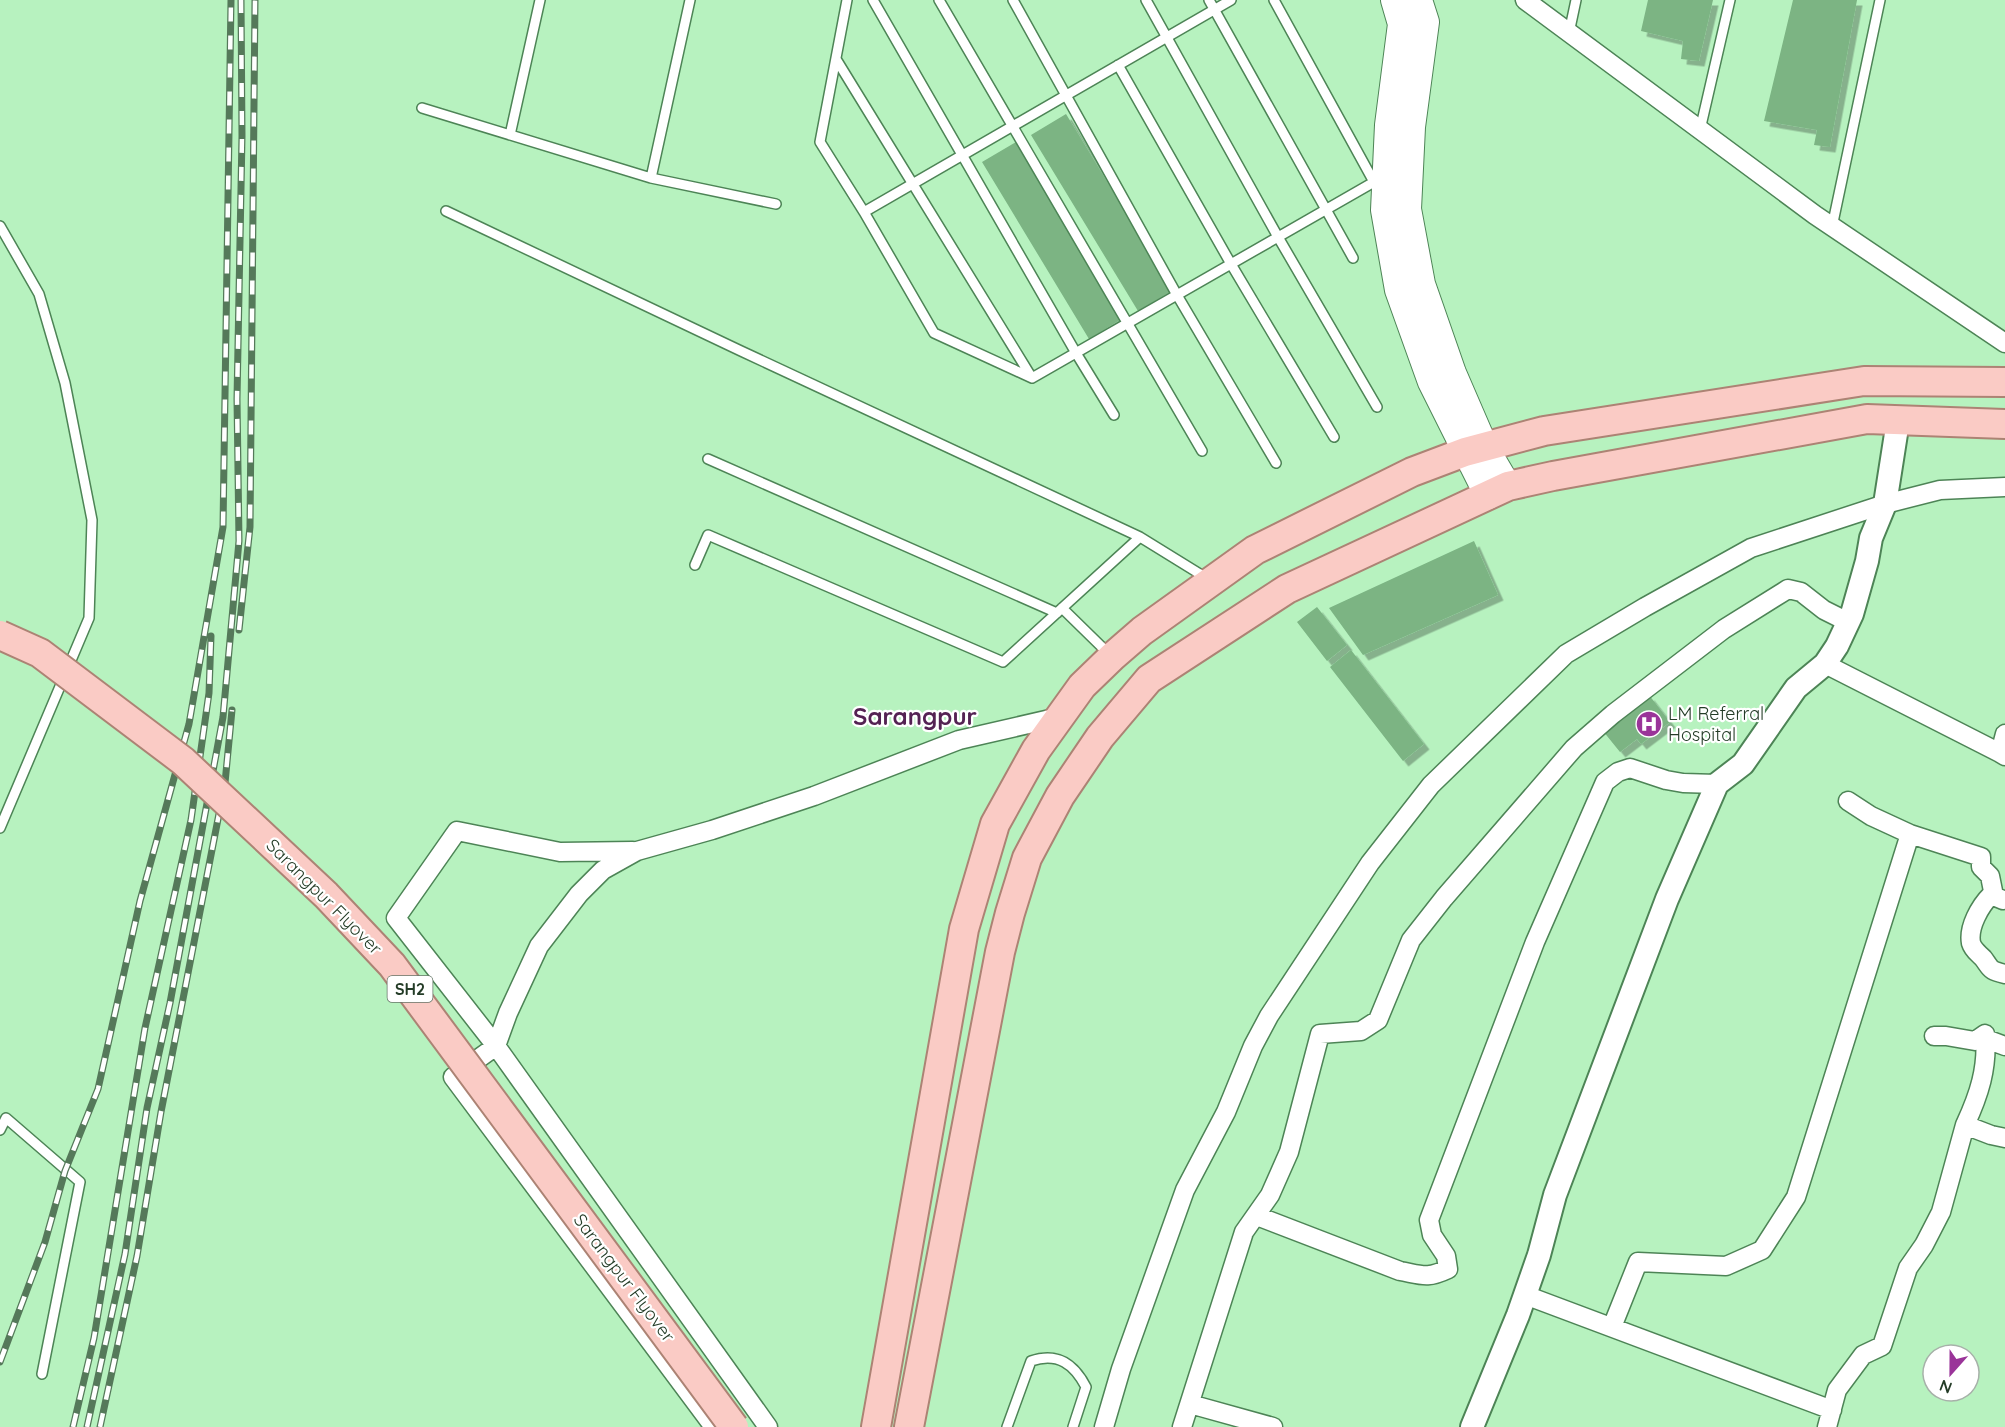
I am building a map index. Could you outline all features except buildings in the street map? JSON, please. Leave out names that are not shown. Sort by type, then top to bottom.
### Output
[{"type":"main road","points":[[1394,0],[1401,24],[1380,179],[1398,290],[1431,382],[1475,449],[1498,491]]},
{"type":"main road","points":[[1419,0],[1425,22],[1412,127],[1408,209],[1422,284],[1453,373],[1475,449]]},
{"type":"main road","points":[[876,1427],[964,930],[995,825],[1036,750],[1082,686],[1112,657],[1142,631],[1255,550],[1412,472],[1475,449],[1544,431],[1864,381],[2005,382]]},
{"type":"main road","points":[[909,1427],[1000,952],[1027,858],[1060,796],[1100,737],[1149,679],[1287,589],[1498,491],[1553,476],[1867,419],[2005,424]]},
{"type":"main road","name":"Sarangpur Flyover","points":[[0,635],[40,653],[183,761],[326,895],[392,965],[734,1427]]},
{"type":"street","points":[[1525,0],[1832,227],[2005,343]]},
{"type":"street","points":[[1472,1427],[1525,1295],[1539,1255],[1555,1195],[1667,899],[1717,784],[1743,764],[1796,688],[1825,664],[1837,646],[1848,622],[1867,561],[1871,538],[1885,504],[1898,421]]},
{"type":"street","points":[[1104,1427],[1121,1370],[1185,1190],[1226,1112],[1253,1046],[1269,1016],[1370,862],[1431,785],[1566,654],[1645,606],[1750,548],[1885,504],[1940,490],[2005,487]]},
{"type":"street","points":[[1182,1427],[1244,1232],[1257,1216],[1274,1187],[1289,1152],[1320,1034],[1361,1031],[1378,1020],[1411,940],[1444,898],[1574,748],[1613,714],[1725,629],[1788,589],[1801,592],[1824,610],[1848,622]]},
{"type":"street","points":[[1825,664],[2002,754],[2005,734]]},
{"type":"street","points":[[768,1427],[496,1046],[396,918],[457,831],[560,852],[637,851],[712,831],[814,796],[959,740],[1059,717]]},
{"type":"street","points":[[1257,1216],[1400,1270],[1434,1276],[1448,1269],[1446,1256],[1432,1235],[1429,1220],[1535,942],[1605,782],[1618,772],[1630,768],[1666,780],[1717,784]]},
{"type":"street","points":[[1848,801],[1871,816],[1910,834],[1981,857],[1981,867],[1990,876],[2000,898]]},
{"type":"street","points":[[1612,1327],[1638,1262],[1726,1266],[1762,1250],[1796,1197],[1910,834]]},
{"type":"street","points":[[637,851],[603,870],[579,894],[538,946],[496,1046],[453,1077],[501,1138],[714,1427]]},
{"type":"street","points":[[2000,898],[1991,895],[1982,904],[1974,925],[1971,942],[1975,951],[1991,970],[2005,974]]},
{"type":"street","points":[[1525,1295],[1612,1327],[1829,1418],[1837,1390],[1863,1355],[1882,1346],[1908,1268],[1924,1245],[1941,1212],[1965,1125],[1977,1100],[1984,1075],[1985,1034],[1975,1041],[1934,1036]]},
{"type":"street","points":[[1986,1039],[2005,1046]]},
{"type":"street","points":[[1965,1125],[2005,1138]]},
{"type":"street","points":[[1190,1404],[1273,1427]]},
{"type":"lane","points":[[510,135],[540,0]]},
{"type":"lane","points":[[651,178],[690,0]]},
{"type":"lane","points":[[848,0],[820,142],[864,212],[934,333],[1032,378]]},
{"type":"lane","points":[[873,0],[1114,415]]},
{"type":"lane","points":[[939,0],[1202,451]]},
{"type":"lane","points":[[1013,0],[1177,295],[1276,463]]},
{"type":"lane","points":[[1146,0],[1278,237],[1377,407]]},
{"type":"lane","points":[[1209,0],[1353,258]]},
{"type":"lane","points":[[864,212],[1231,0]]},
{"type":"lane","points":[[1032,378],[1380,179],[1274,0]]},
{"type":"lane","points":[[1569,33],[1576,0]]},
{"type":"lane","points":[[1700,130],[1730,0]]},
{"type":"lane","points":[[1832,227],[1880,0]]},
{"type":"lane","points":[[836,59],[1032,378]]},
{"type":"lane","points":[[1118,65],[1231,264],[1334,437]]},
{"type":"lane","points":[[422,108],[651,178],[776,204]]},
{"type":"lane","points":[[446,211],[1140,537],[1212,581]]},
{"type":"lane","points":[[0,226],[39,294],[65,383],[92,520],[89,618],[0,828]]},
{"type":"lane","points":[[708,459],[1060,610],[1112,657]]},
{"type":"lane","points":[[695,565],[708,535],[1003,662],[1140,537]]},
{"type":"lane","points":[[0,1130],[6,1118],[80,1182],[42,1374]]},
{"type":"lane","points":[[1007,1427],[1031,1361],[1044,1357],[1057,1358],[1072,1367],[1086,1387],[1073,1427]]},
{"type":"railway","points":[[0,1362],[45,1242],[65,1171],[98,1089],[140,901],[189,724],[223,527],[231,0]]},
{"type":"railway","points":[[87,1427],[125,1254],[147,1108],[170,1003],[223,717],[239,541],[237,399],[242,136],[241,0]]},
{"type":"railway","points":[[239,630],[250,527],[255,0]]},
{"type":"railway","points":[[73,1427],[94,1338],[145,1028],[191,820],[209,693],[211,636]]},
{"type":"railway","points":[[100,1427],[137,1256],[161,1112],[225,783],[232,710]]},
{"type":"place","name":"LM Referral Hospital","points":[[1649,724]]},
{"type":"district","name":"Sarangpur","points":[[915,717]]}]
